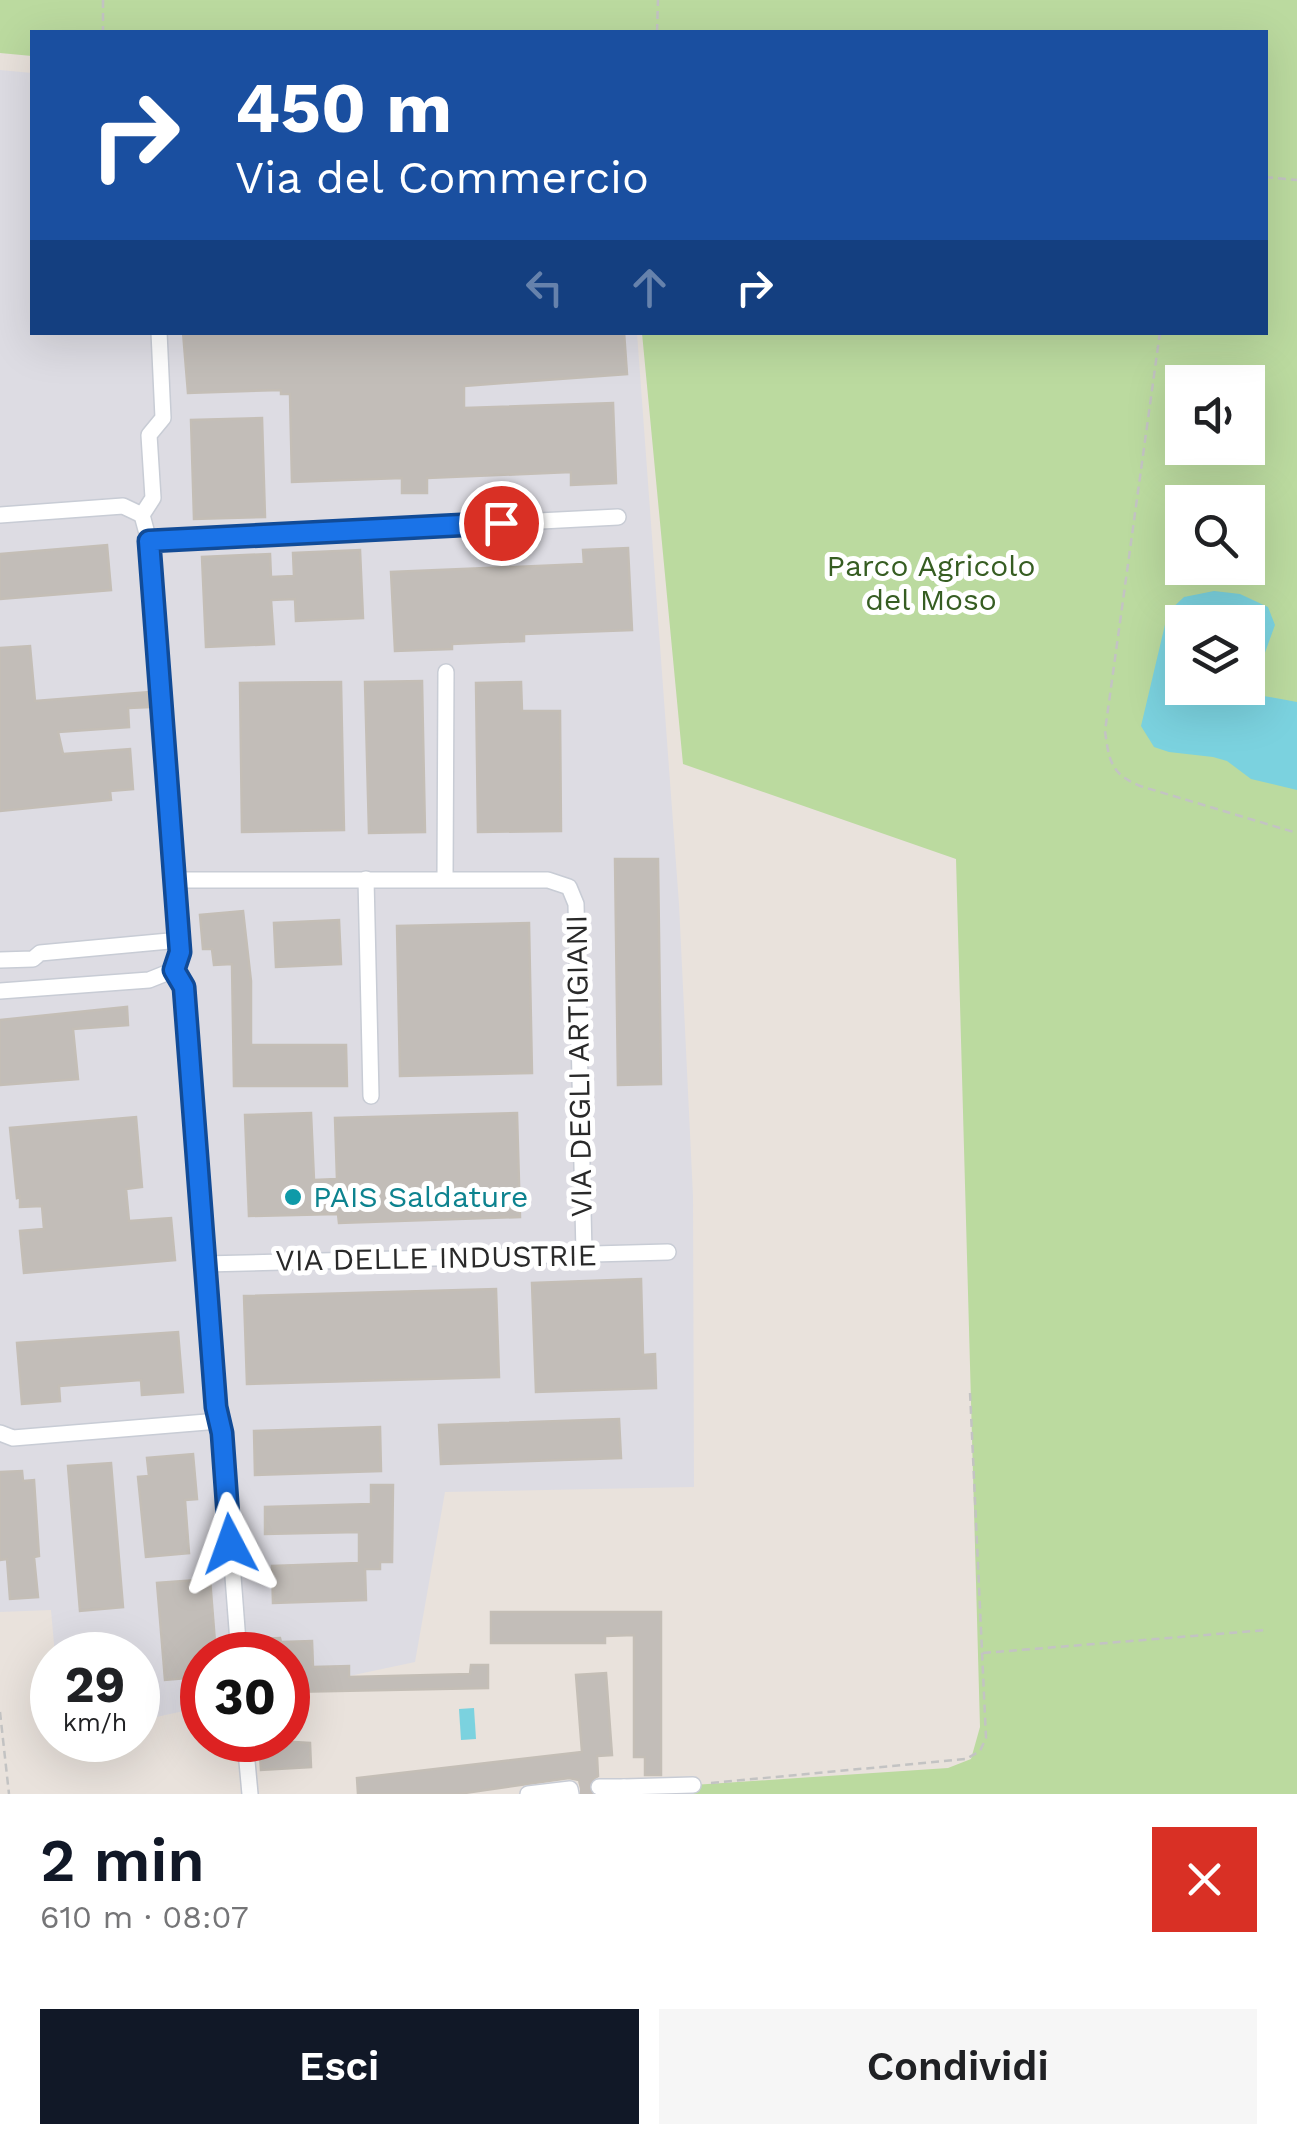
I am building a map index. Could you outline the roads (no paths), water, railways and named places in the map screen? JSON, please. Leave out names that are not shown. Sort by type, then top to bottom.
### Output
[{"type":"street","points":[[142,515],[154,498],[149,435],[164,418],[159,335]]},
{"type":"street","points":[[0,515],[123,506],[142,515],[149,541],[180,940],[179,962],[174,970],[149,980],[0,991]]},
{"type":"street","points":[[149,541],[618,517]]},
{"type":"street","points":[[445,879],[446,672]]},
{"type":"street","points":[[366,879],[371,1096]]},
{"type":"street","name":"VIA DEGLI ARTIGIANI","points":[[176,880],[548,880],[569,887],[574,896],[584,1253]]},
{"type":"street","points":[[0,960],[180,940]]},
{"type":"street","points":[[32,959],[34,988]]},
{"type":"street","points":[[174,970],[184,987],[237,1632]]},
{"type":"street","name":"VIA DELLE INDUSTRIE","points":[[204,1264],[668,1252]]},
{"type":"street","points":[[0,1433],[13,1438],[219,1421]]},
{"type":"street","points":[[247,1762],[250,1794]]},
{"type":"street","points":[[599,1787],[624,1790],[693,1785]]},
{"type":"street","points":[[528,1794],[574,1790]]},
{"type":"water","points":[[1214,591],[1240,594],[1264,605],[1175,605],[1184,597]]},
{"type":"water","points":[[1265,606],[1275,625],[1265,653]]},
{"type":"water","points":[[1165,625],[1165,705],[1265,705],[1265,696],[1297,702],[1297,790],[1251,779],[1227,761],[1154,747],[1141,726]]},
{"type":"water","points":[[474,1708],[476,1739],[461,1740],[459,1709]]},
{"type":"tunnel","points":[[580,1787],[599,1787]]},
{"type":"place","name":"PAIS Saldature","points":[[293,1197]]},
{"type":"park label","name":"Parco Agricolo del Moso","points":[[931,583]]}]
